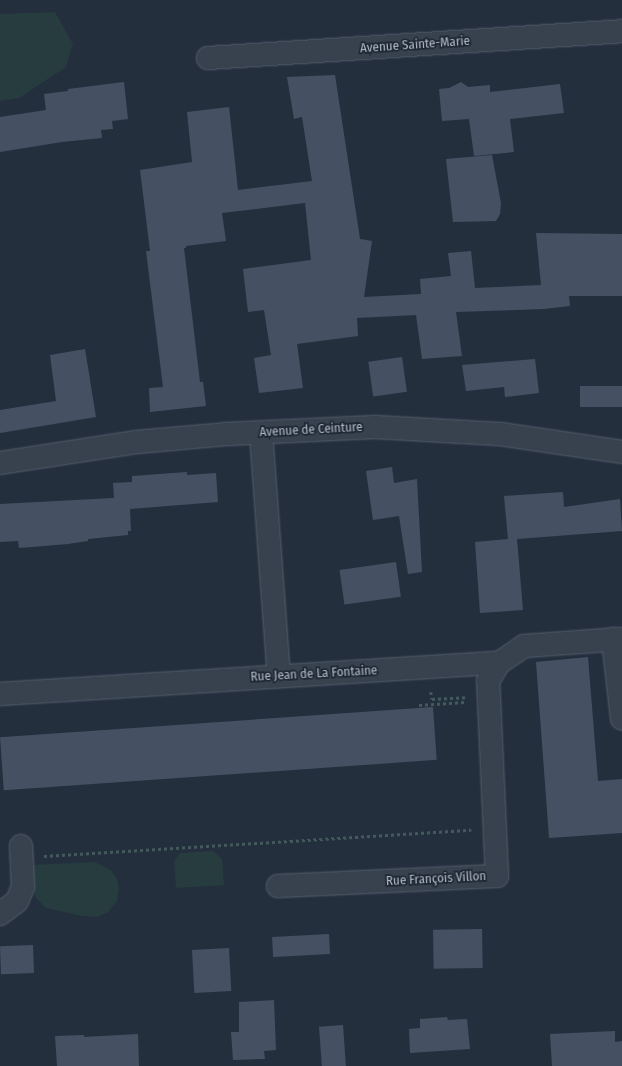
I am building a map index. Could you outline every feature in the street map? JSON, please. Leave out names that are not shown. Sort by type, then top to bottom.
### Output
[{"type":"street","name":"Avenue Sainte-Marie","points":[[208,58],[622,31]]},
{"type":"street","name":"Avenue de Ceinture","points":[[0,463],[136,442],[226,434],[375,427],[500,434],[622,452]]},
{"type":"street","points":[[261,433],[279,676]]},
{"type":"street","points":[[499,664],[524,646],[617,639],[622,718]]},
{"type":"street","name":"Rue Jean de La Fontaine","points":[[0,694],[279,676],[499,664]]},
{"type":"street","name":"Rue François Villon","points":[[278,886],[497,876],[488,681],[499,664]]},
{"type":"street","points":[[0,914],[17,901],[23,887],[21,852]]},
{"type":"path","points":[[419,705],[470,702],[469,696],[432,699],[431,685]]},
{"type":"path","points":[[21,852],[477,830]]},
{"type":"green space","points":[[55,12],[73,44],[66,67],[19,98],[0,101],[0,14]]},
{"type":"green space","points":[[213,851],[222,859],[224,885],[176,888],[174,861],[180,853]]},
{"type":"green space","points":[[95,862],[111,870],[117,879],[119,890],[117,901],[108,912],[97,917],[82,916],[46,908],[36,898],[33,889],[32,865]]},
{"type":"building","points":[[335,75],[360,239],[372,241],[364,297],[421,294],[420,279],[451,276],[448,253],[471,251],[475,288],[541,285],[536,233],[622,234],[622,296],[569,296],[570,306],[544,309],[456,312],[462,356],[422,359],[416,315],[357,318],[358,336],[297,344],[303,388],[259,393],[254,358],[271,355],[264,310],[248,312],[243,269],[311,260],[305,203],[222,213],[226,241],[186,246],[186,248],[184,248],[200,382],[203,382],[206,406],[150,412],[149,388],[163,387],[146,251],[150,251],[140,170],[192,162],[187,112],[229,107],[238,190],[312,181],[302,117],[294,119],[287,77]]},
{"type":"building","points":[[124,82],[128,119],[112,121],[113,129],[101,130],[102,138],[62,142],[0,152],[0,117],[46,110],[44,94],[68,91],[68,89]]},
{"type":"building","points":[[461,82],[468,87],[490,85],[490,92],[560,84],[564,113],[510,119],[514,152],[474,156],[469,119],[442,121],[439,89],[449,88]]},
{"type":"building","points":[[492,155],[501,203],[500,214],[496,221],[453,222],[446,159]]},
{"type":"building","points":[[85,349],[96,417],[0,433],[0,410],[56,401],[50,355]]},
{"type":"building","points":[[402,357],[407,392],[373,396],[368,362]]},
{"type":"building","points":[[535,359],[539,393],[505,397],[504,387],[466,391],[462,365]]},
{"type":"building","points":[[580,386],[622,386],[622,407],[580,407]]},
{"type":"building","points":[[392,467],[394,483],[417,479],[422,572],[408,574],[399,516],[373,520],[366,471]]},
{"type":"building","points":[[187,472],[187,475],[216,473],[218,502],[130,509],[131,531],[128,531],[128,535],[88,539],[88,541],[68,544],[19,548],[18,541],[0,542],[0,504],[114,498],[113,483],[132,482],[132,476]]},
{"type":"building","points":[[563,492],[564,507],[620,499],[622,531],[517,539],[523,610],[480,613],[475,542],[508,539],[504,496]]},
{"type":"building","points":[[396,562],[401,597],[344,605],[340,570]]},
{"type":"building","points":[[588,657],[598,781],[622,779],[622,833],[549,838],[536,662]]},
{"type":"building","points":[[433,707],[437,760],[4,790],[0,737]]},
{"type":"building","points":[[482,929],[483,968],[434,969],[433,930]]},
{"type":"building","points":[[329,934],[330,954],[273,957],[272,937]]},
{"type":"building","points":[[33,945],[34,973],[1,974],[0,946]]},
{"type":"building","points":[[229,948],[231,991],[194,993],[192,950]]},
{"type":"building","points":[[274,1000],[276,1050],[264,1051],[265,1059],[233,1060],[231,1032],[239,1032],[239,1002]]},
{"type":"building","points":[[447,1017],[448,1020],[467,1019],[470,1049],[410,1053],[409,1029],[420,1028],[420,1019]]},
{"type":"building","points":[[343,1025],[346,1066],[322,1066],[319,1027]]},
{"type":"building","points":[[615,1031],[615,1042],[622,1041],[622,1066],[552,1066],[550,1034]]},
{"type":"building","points":[[138,1034],[139,1066],[57,1066],[55,1036],[84,1035],[84,1037]]}]
